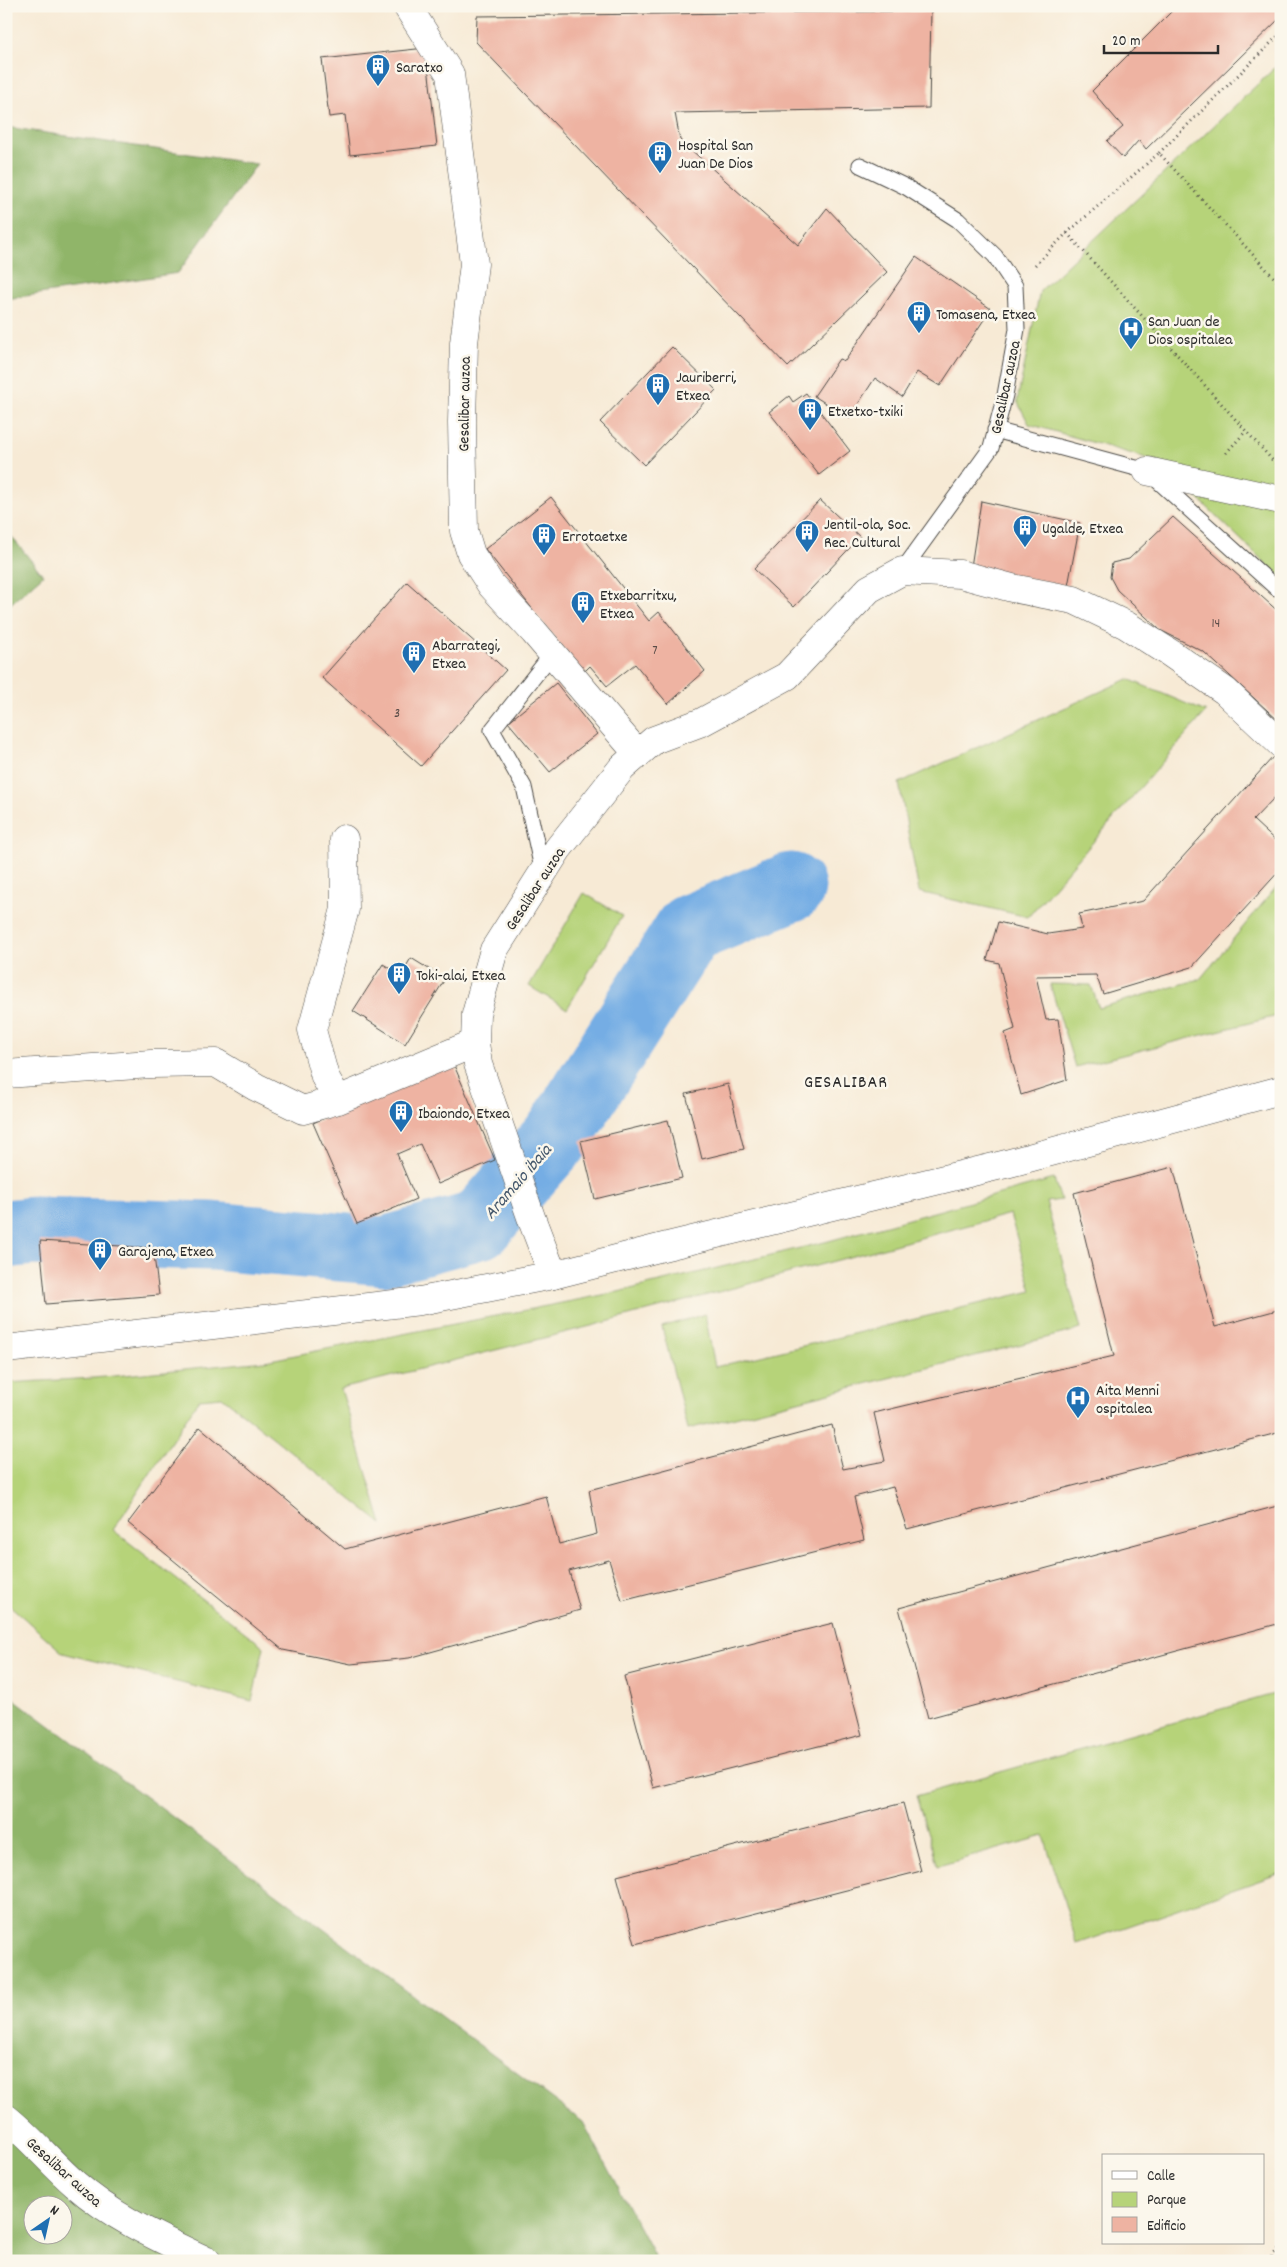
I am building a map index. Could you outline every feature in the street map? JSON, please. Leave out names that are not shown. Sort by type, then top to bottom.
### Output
[{"type":"street","name":"Gesalibar auzoa","points":[[407,6],[450,74],[474,264],[464,343],[462,422],[464,531],[471,554],[491,586],[638,754]]},
{"type":"street","points":[[1147,471],[1281,500]]},
{"type":"street","name":"Gesalibar auzoa","points":[[553,1275],[478,1064],[475,1043],[476,1014],[494,950],[558,849],[622,768],[654,740],[702,722],[787,676],[869,589],[902,571]]},
{"type":"street","points":[[902,571],[960,574],[1012,588],[1074,600],[1126,625],[1225,691],[1281,744]]},
{"type":"street","points":[[338,1100],[325,1077],[312,1030],[345,909],[344,839]]},
{"type":"street","points":[[6,1074],[151,1064],[216,1063],[256,1087],[303,1110],[338,1100],[475,1043]]},
{"type":"street","points":[[6,1349],[420,1301],[553,1275],[672,1244],[1006,1164],[1281,1090]]},
{"type":"street","name":"Gesalibar auzoa","points":[[6,2118],[75,2184],[106,2208],[137,2228],[208,2261]]},
{"type":"lane","points":[[860,164],[906,187],[958,220],[995,256],[1015,286]]},
{"type":"lane","name":"Gesalibar auzoa","points":[[902,571],[990,448],[1005,395],[1017,329],[1015,286]]},
{"type":"lane","points":[[996,430],[1147,471],[1276,588]]},
{"type":"lane","points":[[543,873],[524,787],[492,730],[552,654]]},
{"type":"path","points":[[1015,286],[1067,233],[1159,153],[1281,33]]},
{"type":"path","points":[[1159,153],[1281,285]]},
{"type":"path","points":[[1067,233],[1281,469]]},
{"type":"path","points":[[1268,2261],[1281,2246]]},
{"type":"green space","points":[[1281,62],[1281,578],[1160,462],[1029,424],[1017,401],[1040,291]]},
{"type":"green space","points":[[6,127],[257,164],[178,273],[6,299]]},
{"type":"green space","points":[[6,530],[43,575],[6,608]]},
{"type":"green space","points":[[1128,679],[1206,712],[1028,917],[919,892],[899,783]]},
{"type":"green space","points":[[1278,885],[1281,887],[1281,1015],[1075,1067],[1050,984],[1091,985],[1099,1008],[1200,979]]},
{"type":"green space","points":[[584,893],[622,916],[567,1009],[529,986]]},
{"type":"green space","points":[[1054,1179],[1061,1200],[1046,1202],[1081,1329],[688,1429],[662,1327],[705,1314],[715,1367],[1032,1291],[1010,1214],[599,1324],[341,1389],[382,1524],[222,1397],[199,1399],[113,1530],[264,1647],[252,1701],[63,1653],[6,1602],[6,1383],[94,1378],[265,1361],[618,1292],[825,1242]]},
{"type":"green space","points":[[1281,1692],[1281,1873],[1077,1944],[1044,1836],[938,1866],[916,1796]]},
{"type":"green space","points":[[6,1693],[583,2122],[657,2261],[6,2261]]},
{"type":"building","points":[[1177,6],[1281,6],[1281,17],[1146,149],[1139,140],[1123,158],[1107,141],[1123,127],[1092,91]]},
{"type":"building","name":"Hospital San Juan De Dios","points":[[931,11],[929,108],[675,113],[680,140],[798,245],[827,208],[887,272],[788,367],[476,42],[477,16]]},
{"type":"building","name":"Saratxo","points":[[426,48],[437,146],[350,155],[345,115],[329,117],[322,59]]},
{"type":"building","name":"Tomasena, Etxea","points":[[916,257],[991,309],[940,386],[917,372],[902,397],[875,378],[849,418],[814,396],[839,359],[845,361]]},
{"type":"building","name":"Jauriberri, Etxea","points":[[672,347],[716,390],[644,465],[600,422]]},
{"type":"building","name":"Etxetxo-txiki","points":[[806,393],[850,451],[819,475],[769,412],[789,396],[793,402]]},
{"type":"building","points":[[551,497],[649,621],[659,612],[705,671],[668,704],[635,664],[607,686],[590,666],[583,673],[485,549]]},
{"type":"building","name":"Jentil-ola, Soc. Rec. Cultural","points":[[820,500],[860,537],[794,607],[754,569]]},
{"type":"building","name":"Ugalde, Etxea","points":[[981,501],[1080,523],[1068,586],[971,567]]},
{"type":"building","points":[[1173,517],[1281,614],[1281,723],[1204,652],[1160,630],[1117,590],[1110,577],[1112,563],[1129,559]]},
{"type":"building","name":"Abarrategi, Etxea","points":[[407,582],[506,670],[421,766],[322,678]]},
{"type":"building","points":[[556,683],[597,734],[550,772],[508,722]]},
{"type":"building","points":[[1274,756],[1281,762],[1281,802],[1275,797],[1253,820],[1281,846],[1281,869],[1192,967],[1103,994],[1096,975],[1036,976],[1046,1020],[1058,1019],[1067,1080],[1021,1095],[1005,1033],[1015,1029],[999,963],[987,960],[998,922],[1048,934],[1082,929],[1079,914],[1143,901]]},
{"type":"building","name":"Toki-alai, Etxea","points":[[411,958],[445,979],[405,1044],[353,1011],[383,964],[401,975]]},
{"type":"building","name":"Ibaiondo, Etxea","points":[[453,1063],[495,1160],[438,1184],[420,1144],[397,1154],[416,1199],[357,1224],[313,1123]]},
{"type":"building","points":[[728,1084],[744,1149],[702,1159],[686,1094]]},
{"type":"building","points":[[668,1120],[682,1178],[595,1199],[581,1141]]},
{"type":"building","name":"Aita Menni ospitalea","points":[[1173,1167],[1215,1327],[1281,1309],[1281,1432],[907,1529],[893,1487],[854,1497],[864,1540],[622,1601],[609,1560],[569,1571],[580,1610],[409,1658],[351,1664],[283,1650],[128,1523],[200,1427],[345,1549],[546,1496],[559,1544],[597,1534],[589,1490],[832,1425],[843,1469],[885,1461],[874,1413],[1114,1356],[1074,1193]]},
{"type":"building","name":"Garajena, Etxea","points":[[40,1241],[153,1248],[159,1295],[46,1304]]},
{"type":"building","points":[[1281,1505],[1281,1623],[928,1718],[899,1608]]},
{"type":"building","points":[[833,1623],[862,1735],[653,1788],[624,1676]]},
{"type":"building","points":[[903,1803],[921,1871],[635,1944],[617,1876]]},
{"type":"waterway","name":"Aramaio ibaia","points":[[6,1234],[33,1231],[212,1236],[384,1251],[479,1225],[559,1134],[689,929],[791,887]]},
{"type":"place","name":"Saratxo","points":[[378,87]]},
{"type":"place","name":"Hospital San Juan De Dios","points":[[660,174]]},
{"type":"place","name":"Tomasena, Etxea","points":[[919,334]]},
{"type":"place","name":"San Juan de Dios ospitalea","points":[[1131,350]]},
{"type":"place","name":"Jauriberri, Etxea","points":[[658,406]]},
{"type":"place","name":"Etxetxo-txiki","points":[[810,431]]},
{"type":"place","name":"Ugalde, Etxea","points":[[1025,548]]},
{"type":"place","name":"Jentil-ola, Soc. Rec. Cultural","points":[[807,553]]},
{"type":"place","name":"Errotaetxe","points":[[544,556]]},
{"type":"place","name":"Etxebarritxu, Etxea","points":[[583,624]]},
{"type":"place","name":"Abarrategi, Etxea","points":[[414,674]]},
{"type":"place","name":"Toki-alai, Etxea","points":[[399,995]]},
{"type":"place","name":"Ibaiondo, Etxea","points":[[401,1133]]},
{"type":"place","name":"Garajena, Etxea","points":[[100,1271]]},
{"type":"place","name":"Aita Menni ospitalea","points":[[1078,1419]]},
{"type":"district","name":"GESALIBAR","points":[[846,1081]]}]
